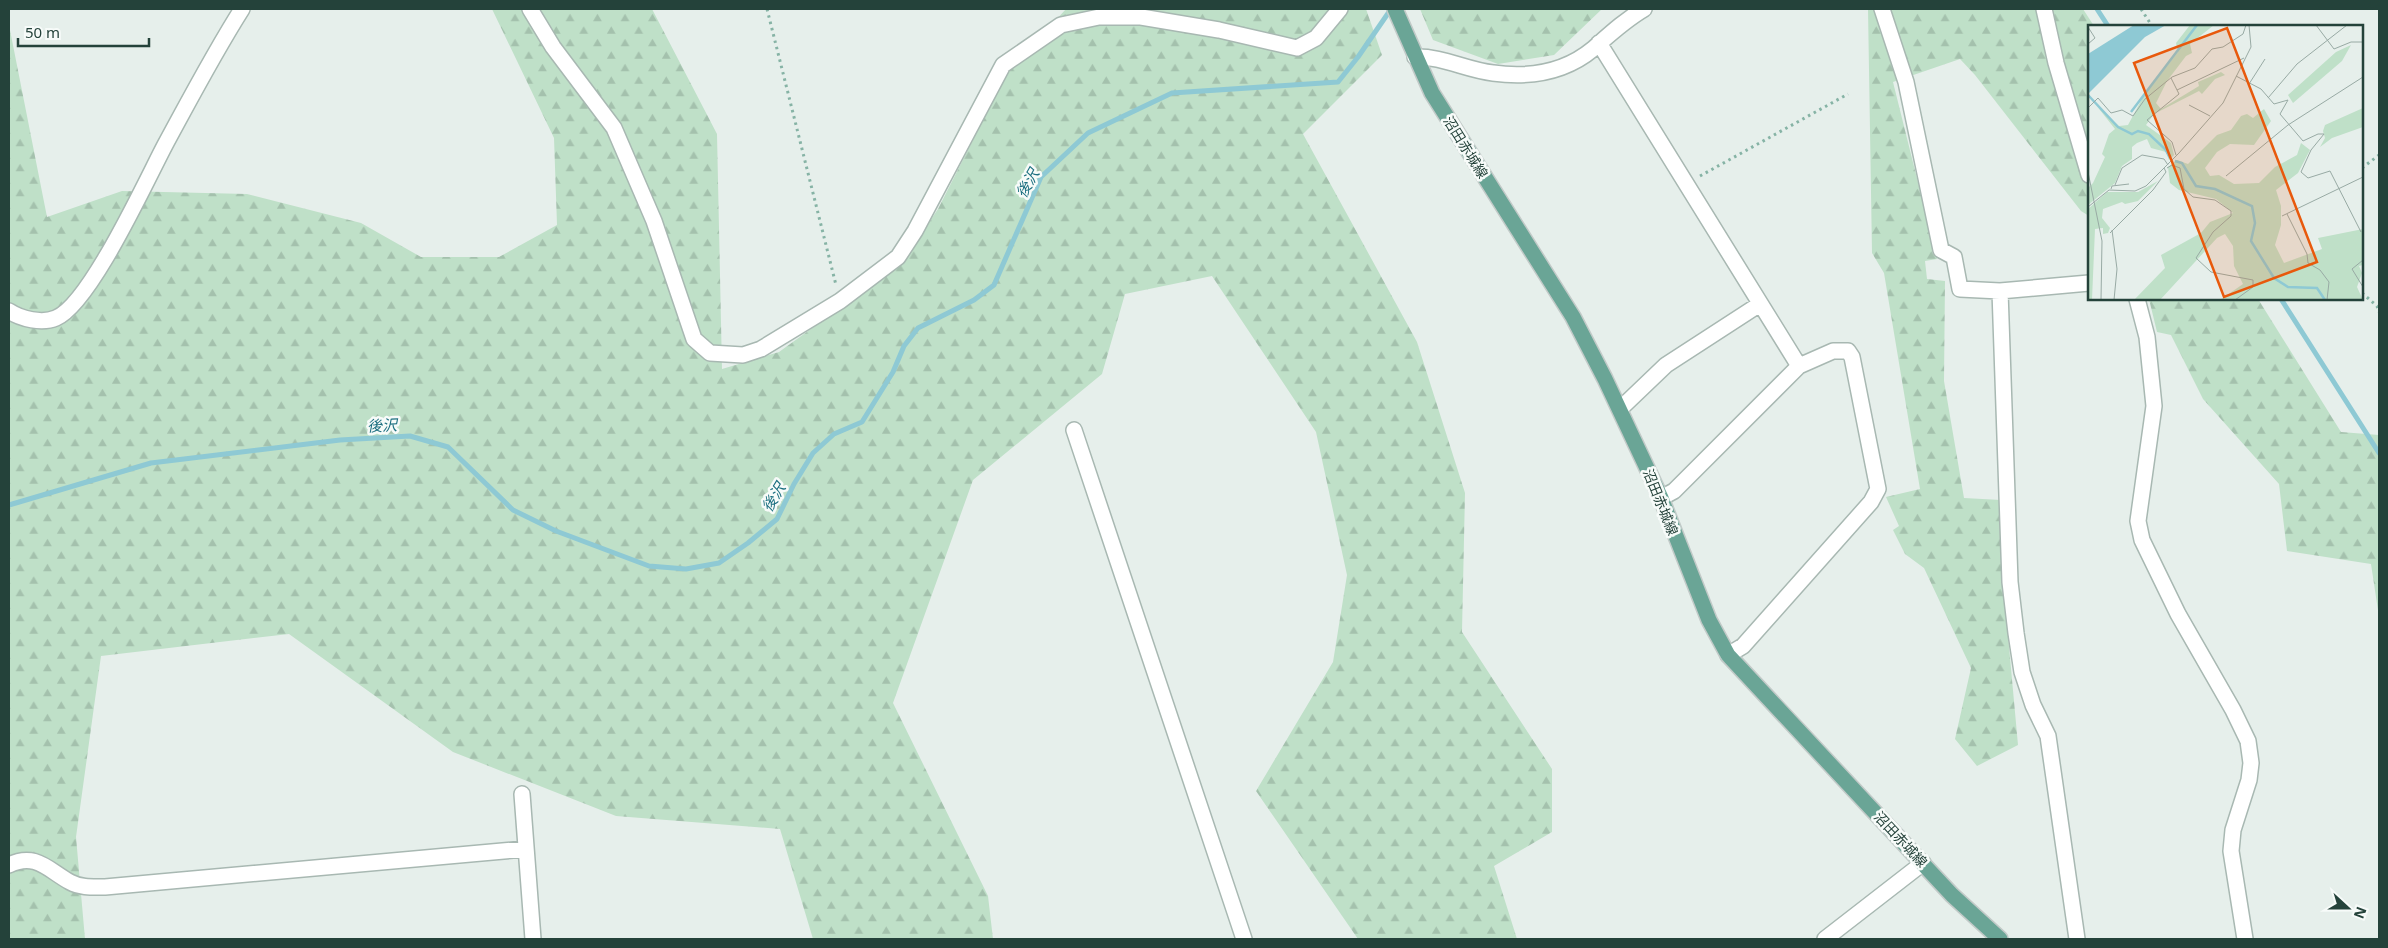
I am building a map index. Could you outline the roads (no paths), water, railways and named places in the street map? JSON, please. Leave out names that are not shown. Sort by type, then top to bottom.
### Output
[{"type":"main road","name":"沼田赤城線","points":[[1394,9],[1432,93],[1573,317],[1620,409],[1661,498],[1698,596],[1728,655],[1952,895],[2000,939]]},
{"type":"street","points":[[9,311],[18,318],[40,320],[56,318],[71,307],[84,291],[107,254],[215,51],[242,9]]},
{"type":"street","points":[[530,9],[553,47],[614,128],[654,221],[694,339],[710,353],[743,355],[762,349],[840,300],[898,257],[915,231],[1003,65],[1062,25],[1099,17],[1142,17],[1219,30],[1297,48],[1316,38],[1340,9]]},
{"type":"street","points":[[1415,57],[1430,57],[1489,73],[1529,76],[1560,69],[1599,43],[1629,17],[1644,9]]},
{"type":"street","points":[[1882,9],[1906,82],[1941,250],[1954,257],[1960,289],[2000,291],[2088,283]]},
{"type":"street","points":[[2044,9],[2056,63],[2088,172]]},
{"type":"street","points":[[1599,43],[1799,366]]},
{"type":"street","points":[[2000,291],[2010,582],[2016,633],[2022,672],[2033,705],[2048,736],[2077,939]]},
{"type":"street","points":[[2137,300],[2147,337],[2154,406],[2138,520],[2142,540],[2178,614],[2233,710],[2248,741],[2251,763],[2249,780],[2233,830],[2231,851],[2245,939]]},
{"type":"street","points":[[1620,409],[1666,365],[1760,304]]},
{"type":"street","points":[[1661,498],[1674,491],[1799,366],[1833,351],[1848,351],[1852,358],[1878,488],[1871,502],[1743,646],[1728,655]]},
{"type":"street","points":[[1074,430],[1244,939]]},
{"type":"street","points":[[522,794],[533,939]]},
{"type":"street","points":[[9,865],[17,861],[34,861],[47,866],[70,882],[84,887],[105,887],[525,849]]},
{"type":"street","points":[[1825,939],[1923,863]]},
{"type":"waterway","name":"後沢","points":[[9,505],[151,463],[340,440],[410,436],[448,447],[513,510],[556,531],[649,566],[686,569],[719,563],[748,543],[777,519],[794,484],[813,453],[834,434],[862,422],[893,372],[904,346],[918,328],[974,300],[994,285],[1041,177],[1088,133],[1172,93],[1338,82],[1391,9]]},
{"type":"waterway","points":[[2097,9],[2107,25]]},
{"type":"waterway","points":[[2282,300],[2379,453]]}]
